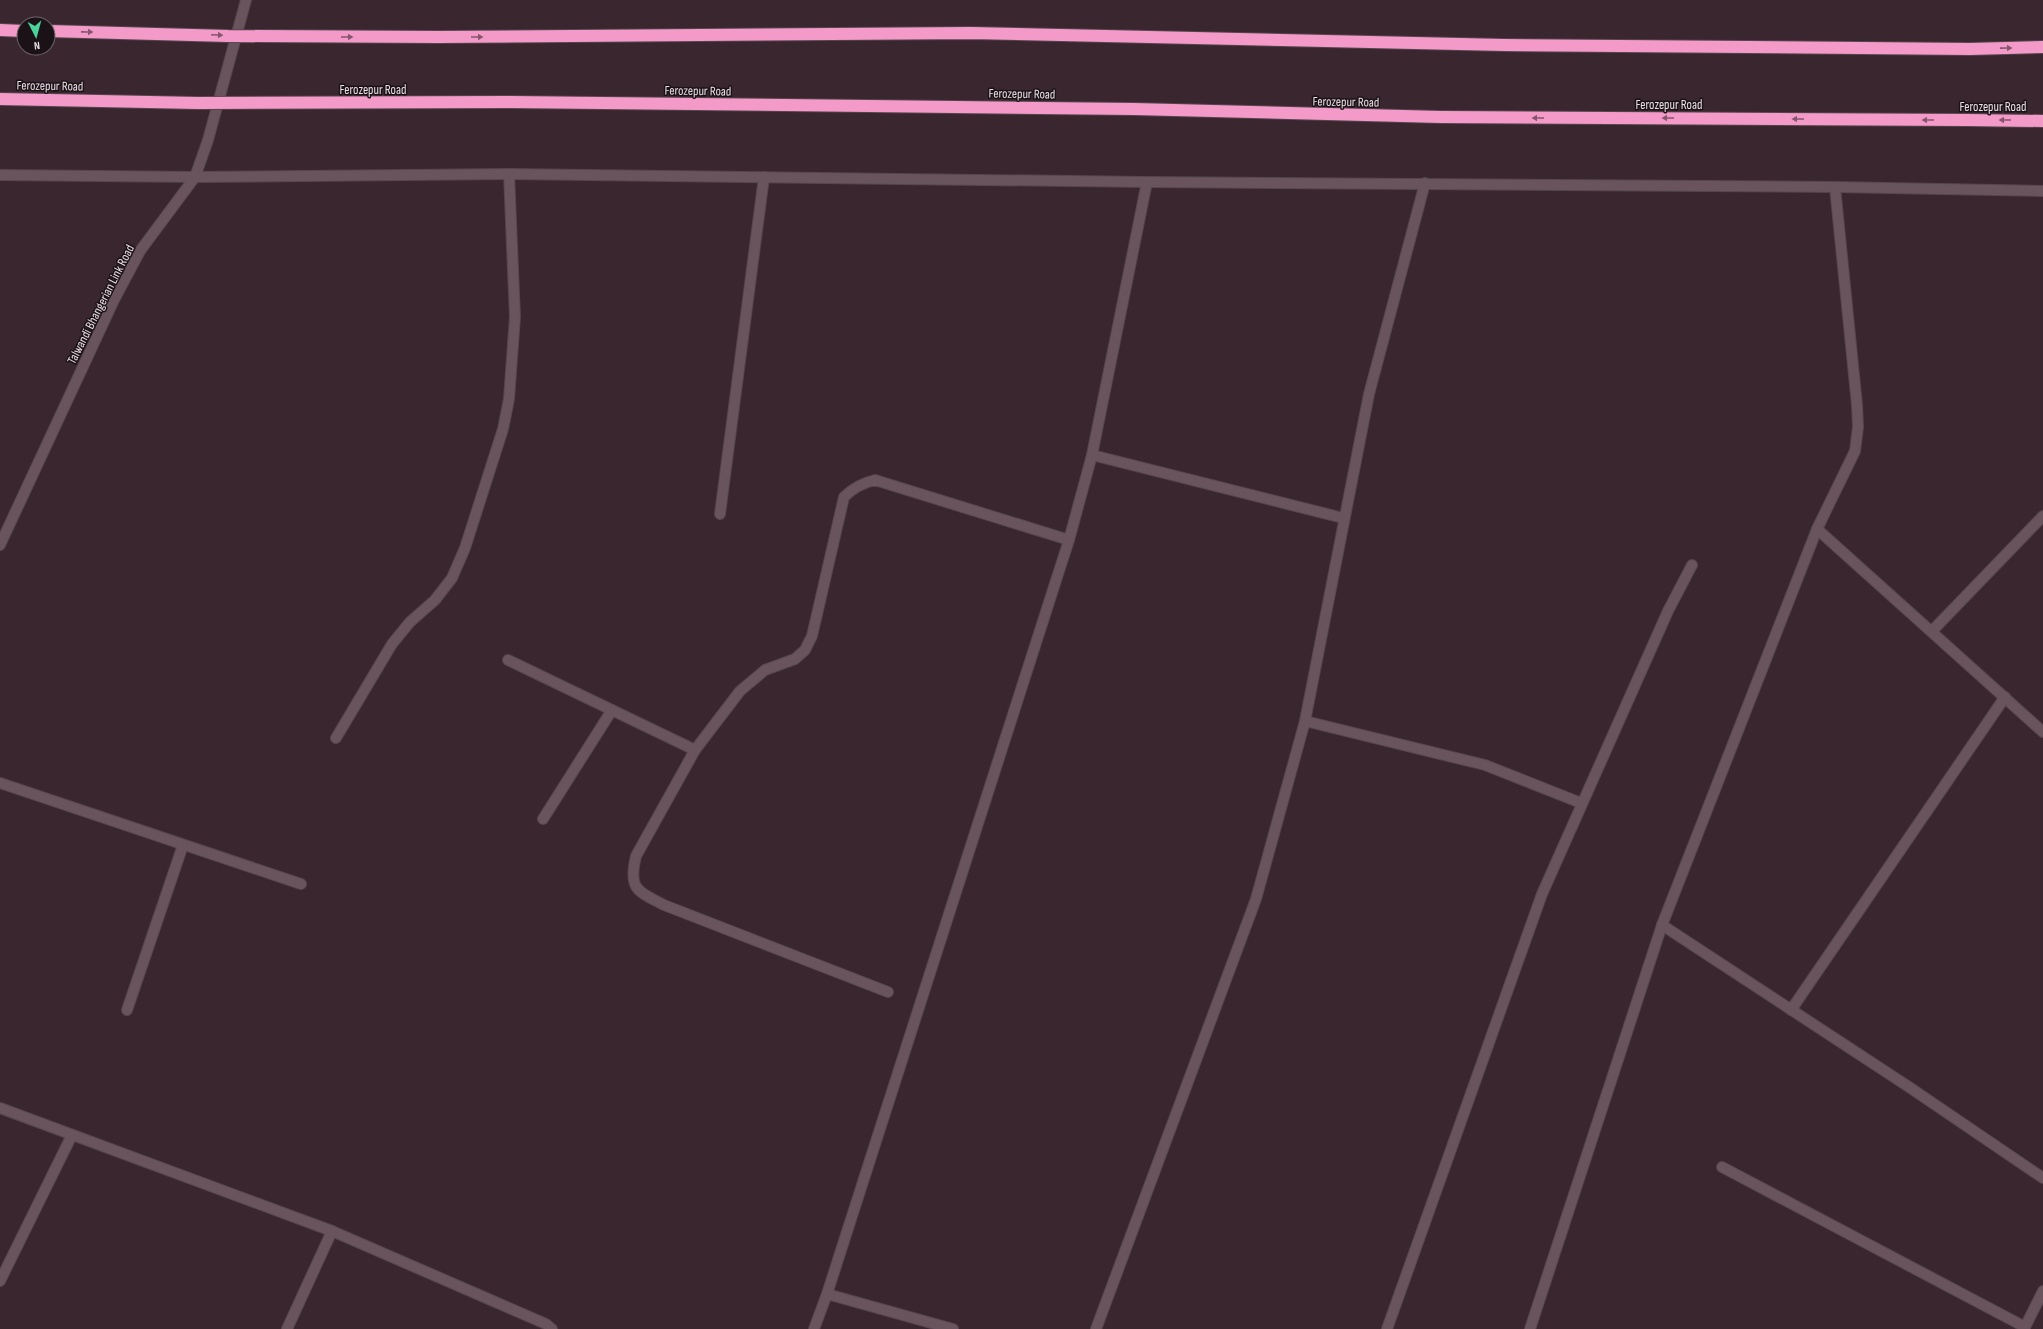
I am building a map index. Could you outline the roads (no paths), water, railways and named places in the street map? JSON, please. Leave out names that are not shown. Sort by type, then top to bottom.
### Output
[{"type":"highway","points":[[0,30],[16,31]]},
{"type":"highway","points":[[56,31],[228,36],[439,38],[971,33],[1504,45],[2043,48]]},
{"type":"highway","name":"Ferozepur Road","points":[[0,98],[198,103],[526,102],[1134,109],[1442,117],[2043,121]]},
{"type":"street","name":"Talwandi Bhangerian Link Road","points":[[0,545],[114,300],[140,251],[194,177],[208,140],[246,5]]},
{"type":"street","points":[[336,738],[392,644],[410,622],[435,600],[452,578],[465,548],[503,429],[509,399],[515,317],[509,174]]},
{"type":"street","points":[[0,175],[194,177],[509,174],[1147,182],[1424,183],[2043,190]]},
{"type":"street","points":[[720,514],[764,177]]},
{"type":"street","points":[[814,1329],[827,1294],[1069,540],[1092,455],[1147,182]]},
{"type":"street","points":[[1096,1329],[1256,899],[1305,721],[1343,518],[1369,394],[1424,183]]},
{"type":"street","points":[[1530,1329],[1662,925],[1817,529],[1855,451],[1858,427],[1836,187]]},
{"type":"street","points":[[1092,455],[1343,518]]},
{"type":"street","points":[[888,992],[664,905],[643,894],[634,884],[632,874],[636,856],[695,750],[740,691],[765,670],[795,659],[805,650],[812,636],[844,497],[851,489],[862,483],[875,480],[1069,540]]},
{"type":"street","points":[[1932,631],[2043,516]]},
{"type":"street","points":[[1817,529],[2043,732]]},
{"type":"street","points":[[1387,1329],[1542,894],[1581,803],[1668,612],[1692,565]]},
{"type":"street","points":[[508,660],[695,750]]},
{"type":"street","points":[[1791,1010],[2005,697]]},
{"type":"street","points":[[543,819],[612,710]]},
{"type":"street","points":[[1305,721],[1485,765],[1581,803]]},
{"type":"street","points":[[0,783],[301,884]]},
{"type":"street","points":[[127,1010],[183,845]]},
{"type":"street","points":[[1662,925],[2043,1178]]},
{"type":"street","points":[[0,1108],[332,1231],[546,1324],[552,1329]]},
{"type":"street","points":[[0,1281],[72,1135]]},
{"type":"street","points":[[1722,1167],[2024,1328],[2043,1291]]},
{"type":"street","points":[[287,1329],[332,1231]]},
{"type":"street","points":[[827,1294],[953,1329]]}]
